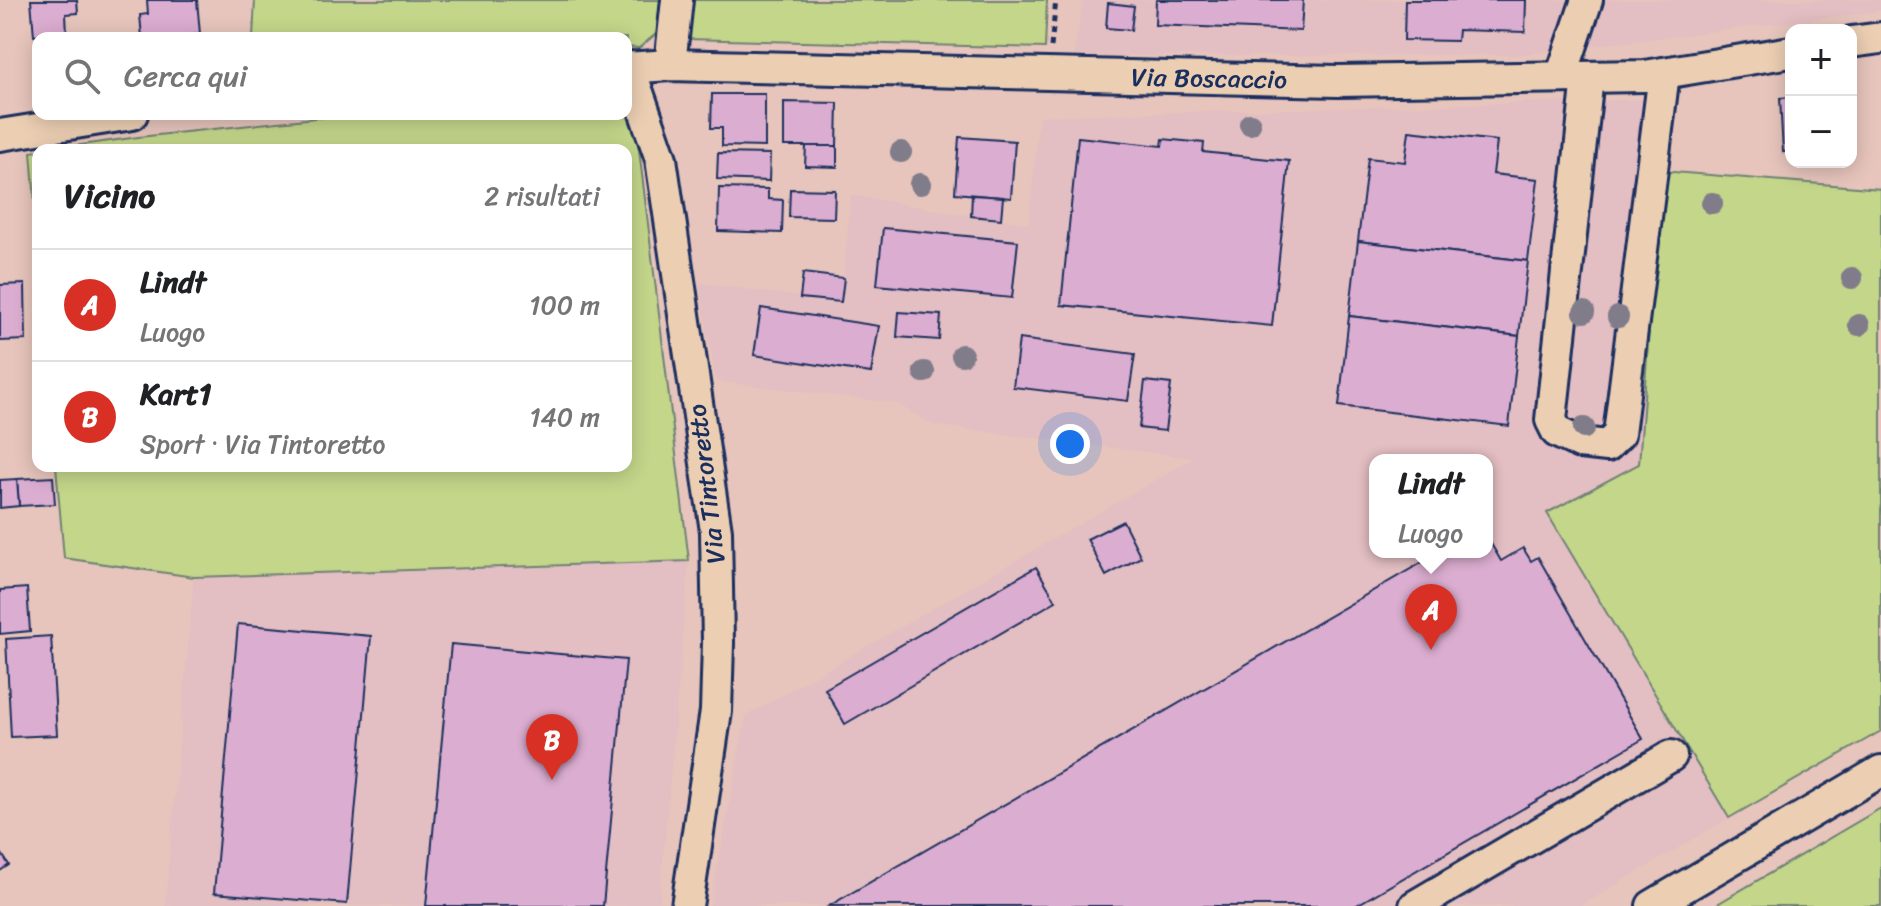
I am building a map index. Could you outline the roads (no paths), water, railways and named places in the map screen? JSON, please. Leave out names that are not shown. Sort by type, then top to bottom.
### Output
[{"type":"street","points":[[670,65],[677,0]]},
{"type":"street","points":[[1587,0],[1574,77],[1551,420],[1557,432],[1580,443],[1607,446],[1619,434],[1664,73]]},
{"type":"street","points":[[1857,41],[1881,38]]},
{"type":"street","name":"Via Boscaccio","points":[[632,68],[670,65],[1338,81],[1645,76],[1785,53]]},
{"type":"street","name":"Via Tintoretto","points":[[632,81],[661,159],[716,531],[716,711],[687,906]]},
{"type":"street","points":[[0,135],[94,120]]},
{"type":"street","points":[[1415,906],[1671,756]]},
{"type":"street","points":[[1652,906],[1881,771]]},
{"type":"place","name":"Lindt","points":[[1431,650]]},
{"type":"place","name":"Kart1","points":[[552,780]]}]
